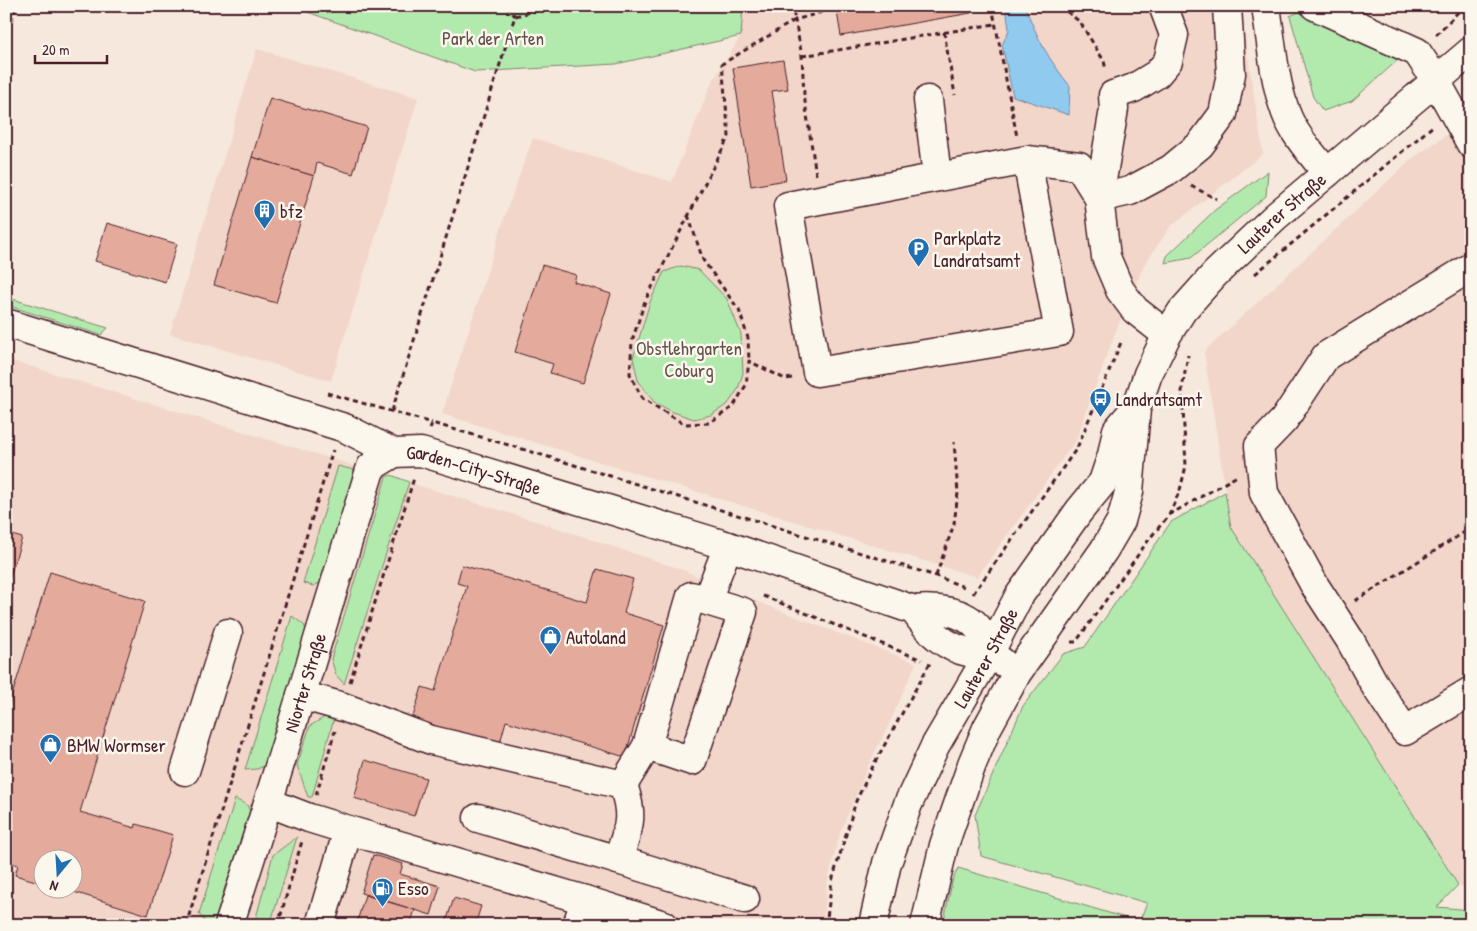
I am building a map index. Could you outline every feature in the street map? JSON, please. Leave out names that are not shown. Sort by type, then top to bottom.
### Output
[{"type":"street","points":[[1099,198],[1130,191],[1171,169],[1200,145],[1223,114],[1231,74],[1230,27],[1227,6]]},
{"type":"street","points":[[1266,6],[1277,77],[1286,112],[1297,136],[1327,173]]},
{"type":"street","points":[[1315,6],[1416,52],[1435,79],[1471,144]]},
{"type":"street","points":[[1164,8],[1174,35],[1168,60],[1156,74],[1134,88],[1113,95],[1114,108],[1099,198],[1106,257],[1120,290],[1135,310],[1166,335]]},
{"type":"street","name":"Lauterer Straße","points":[[925,925],[944,845],[972,764],[987,728],[1017,672],[1104,550],[1120,521],[1129,492],[1136,409],[1148,374],[1166,335],[1182,311],[1215,274],[1275,217],[1471,50]]},
{"type":"street","points":[[928,100],[937,177]]},
{"type":"street","points":[[1027,160],[1059,332],[817,372],[788,206],[1027,160],[1079,166],[1099,198]]},
{"type":"street","points":[[1471,267],[1326,356],[1284,420],[1259,446],[1264,493],[1315,586],[1350,640],[1376,687],[1404,731],[1471,691]]},
{"type":"street","name":"Garden-City-Straße","points":[[6,323],[345,428],[394,453],[421,452],[728,546],[914,610],[924,626],[944,642],[963,651],[989,654],[1017,672]]},
{"type":"street","name":"Lauterer Straße","points":[[873,925],[887,862],[908,804],[935,746],[989,654],[1019,596],[1079,511],[1103,482],[1112,455],[1117,430],[1136,409]]},
{"type":"street","points":[[371,467],[394,453]]},
{"type":"street","name":"Niorter Straße","points":[[229,925],[270,803],[300,695],[371,467]]},
{"type":"street","points":[[707,600],[728,546]]},
{"type":"street","points":[[623,785],[647,746],[691,596],[743,612],[692,761],[647,746]]},
{"type":"street","points":[[185,771],[228,633]]},
{"type":"street","points":[[300,695],[342,707],[431,740],[623,785]]},
{"type":"street","points":[[618,860],[630,820],[629,803],[623,785]]},
{"type":"street","points":[[270,803],[581,912],[616,909],[664,925]]},
{"type":"street","points":[[478,818],[744,899]]},
{"type":"street","points":[[320,925],[348,830]]},
{"type":"path","points":[[6,38],[16,6]]},
{"type":"path","points":[[507,6],[515,16]]},
{"type":"path","points":[[515,16],[554,6]]},
{"type":"path","points":[[792,6],[802,56],[804,95],[819,200]]},
{"type":"path","points":[[992,6],[1018,146],[1027,160]]},
{"type":"path","points":[[1060,6],[1080,22],[1104,60],[1113,95]]},
{"type":"path","points":[[1416,52],[1445,27],[1464,6]]},
{"type":"path","points":[[688,215],[703,260],[739,310],[748,338],[749,361],[746,385],[733,407],[709,423],[684,424],[642,398],[630,374],[632,341],[645,301],[688,215],[729,136],[722,64],[795,20],[836,8]]},
{"type":"path","points":[[392,411],[515,16]]},
{"type":"path","points":[[802,56],[995,24]]},
{"type":"path","points":[[944,32],[955,96]]},
{"type":"path","points":[[749,361],[785,379],[817,372]]},
{"type":"path","points":[[327,393],[528,450],[936,576],[975,591]]},
{"type":"path","points":[[278,925],[342,707],[421,452],[432,423]]},
{"type":"path","points":[[936,576],[954,524],[958,493],[954,442]]},
{"type":"path","points":[[186,925],[333,448],[371,467]]},
{"type":"path","points":[[1169,515],[1238,475],[1264,493]]},
{"type":"path","points":[[1333,614],[1471,528]]},
{"type":"path","points":[[758,594],[930,663]]},
{"type":"path","points":[[6,918],[32,925]]},
{"type":"shaded area","points":[[743,6],[1240,6],[1263,154],[1170,227],[1144,265],[1115,333],[1076,440],[977,577],[442,414],[507,210],[533,138],[672,182],[711,84],[741,36]]},
{"type":"shaded area","points":[[1366,6],[1451,6],[1448,9],[1383,13]]},
{"type":"shaded area","points":[[257,49],[418,98],[331,381],[170,334]]},
{"type":"shaded area","points":[[1471,119],[1471,889],[1458,885],[1231,527],[1204,352],[1414,157]]},
{"type":"shaded area","points":[[6,359],[551,526],[683,570],[729,591],[916,663],[869,764],[840,833],[827,883],[823,925],[6,925]]},
{"type":"green space","name":"Park der Arten","points":[[291,6],[743,6],[741,36],[616,64],[475,72]]},
{"type":"green space","points":[[1299,12],[1399,59],[1352,101],[1323,111],[1313,97],[1290,16]]},
{"type":"green space","points":[[1268,171],[1266,196],[1191,258],[1165,263],[1167,256],[1215,210]]},
{"type":"green space","name":"Obstlehrgarten Coburg","points":[[681,266],[699,270],[727,299],[741,334],[743,373],[738,389],[728,404],[711,415],[694,419],[673,412],[654,402],[638,380],[633,358],[650,302],[664,272]]},
{"type":"green space","points":[[6,297],[108,328],[101,335],[6,305]]},
{"type":"green space","points":[[338,466],[358,471],[326,580],[313,586],[303,583]]},
{"type":"green space","points":[[391,475],[409,482],[344,684],[336,675],[331,659],[386,477]]},
{"type":"green space","points":[[1225,492],[1231,527],[1458,885],[1437,907],[1471,910],[1471,925],[943,925],[952,882],[958,868],[1139,922],[1147,903],[981,856],[975,815],[1023,706],[1063,654],[1085,647],[1171,522]]},
{"type":"green space","points":[[292,616],[304,625],[309,637],[269,764],[257,769],[245,770]]},
{"type":"green space","points":[[328,715],[334,718],[312,797],[308,797],[297,765],[310,726]]},
{"type":"green space","points":[[235,799],[247,805],[253,818],[225,887],[215,922],[207,924],[199,914]]},
{"type":"green space","points":[[297,837],[270,925],[254,925],[273,855]]},
{"type":"water","points":[[1006,6],[1025,6],[1044,48],[1055,67],[1070,86],[1069,115],[1013,96],[1002,45],[1009,30]]},
{"type":"building","points":[[836,6],[970,6],[971,13],[841,36]]},
{"type":"building","points":[[783,60],[788,89],[772,91],[786,180],[751,186],[733,68]]},
{"type":"building","points":[[270,98],[367,127],[353,174],[317,163],[314,176],[252,157]]},
{"type":"building","name":"bfz","points":[[252,157],[314,176],[276,303],[214,285]]},
{"type":"building","points":[[107,223],[177,244],[165,282],[95,261]]},
{"type":"building","points":[[542,265],[576,275],[574,282],[611,294],[583,383],[550,373],[553,364],[515,352]]},
{"type":"building","points":[[6,533],[22,538],[6,589]]},
{"type":"building","name":"Autoland","points":[[462,565],[587,602],[597,569],[633,579],[624,613],[664,625],[625,757],[506,721],[498,750],[411,723],[422,687],[435,691],[467,586],[457,583]]},
{"type":"building","name":"BMW Wormser","points":[[50,572],[145,601],[80,812],[135,828],[136,824],[173,835],[148,915],[82,895],[82,848],[32,848],[32,880],[15,875],[18,865],[6,861],[6,715]]},
{"type":"building","points":[[365,760],[426,778],[414,816],[354,798]]},
{"type":"building","points":[[373,855],[403,864],[400,874],[440,886],[431,915],[361,893]]},
{"type":"building","points":[[365,895],[415,910],[410,925],[356,925]]},
{"type":"building","points":[[454,898],[481,906],[475,925],[445,925]]},
{"type":"place","name":"bfz","points":[[264,230]]},
{"type":"place","name":"Parkplatz Landratsamt","points":[[918,268]]},
{"type":"place","name":"Landratsamt","points":[[1100,418]]},
{"type":"place","name":"Autoland","points":[[550,656]]},
{"type":"place","name":"BMW Wormser","points":[[51,764]]},
{"type":"place","name":"Esso","points":[[382,907]]}]
